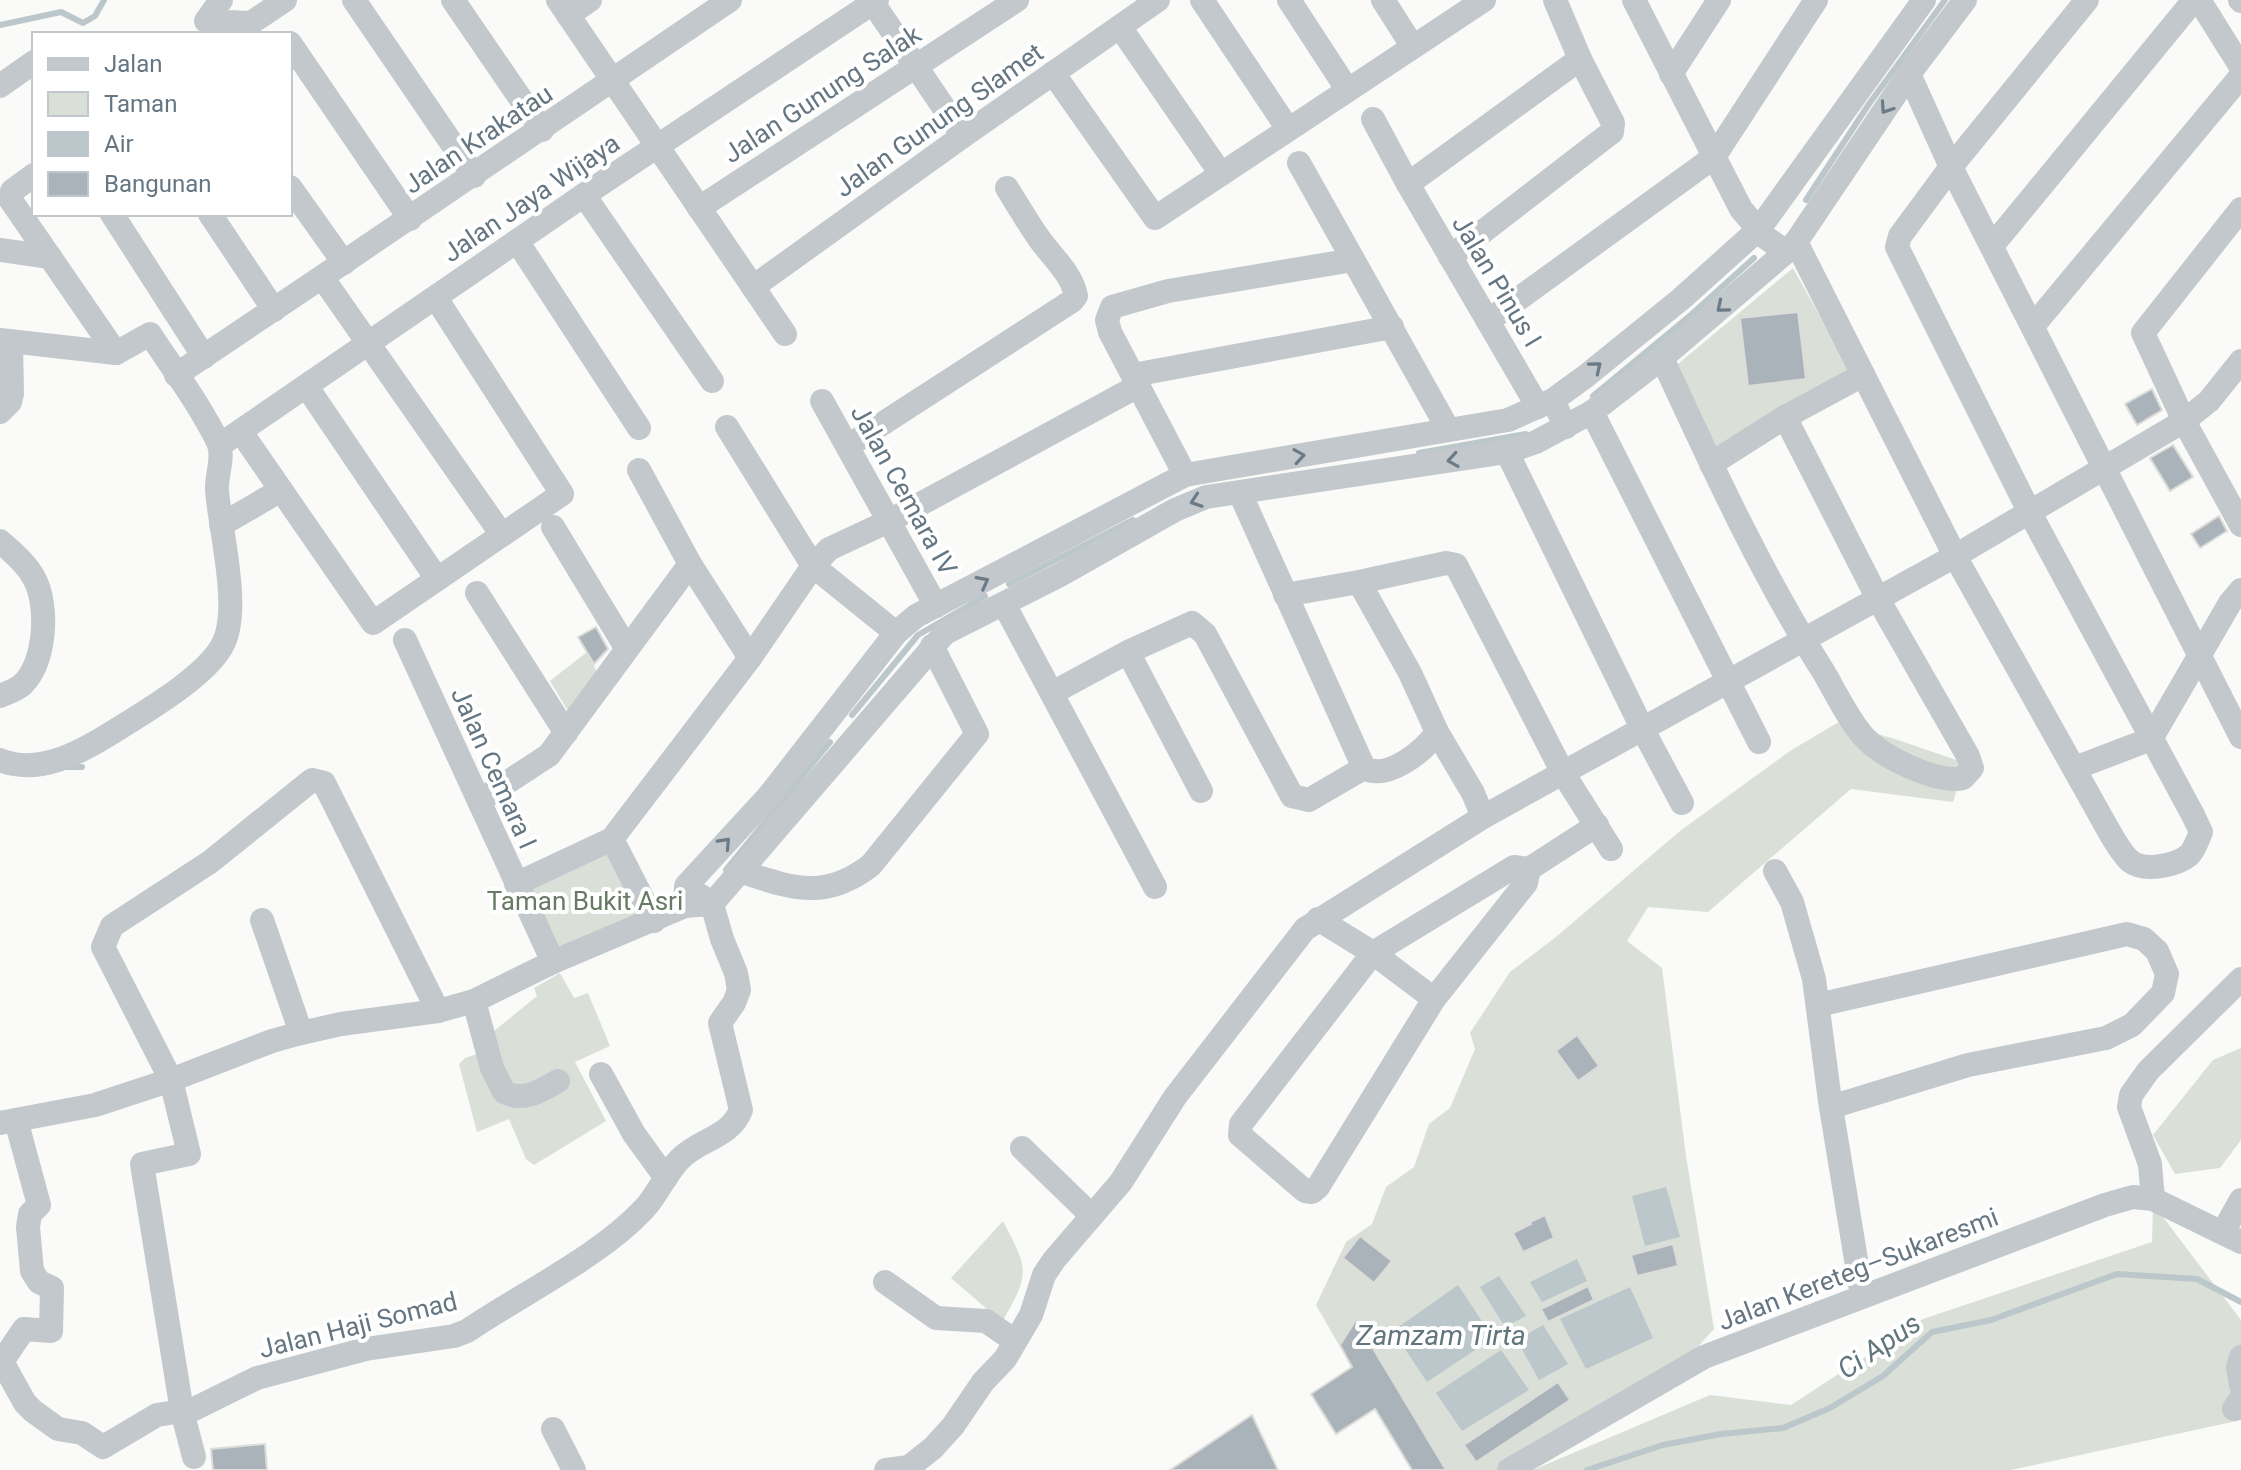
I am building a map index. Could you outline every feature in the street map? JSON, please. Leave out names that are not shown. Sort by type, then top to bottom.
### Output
[{"type":"street","points":[[221,0],[206,21],[259,17],[281,32]]},
{"type":"street","points":[[354,0],[474,176]]},
{"type":"street","points":[[453,0],[542,130]]},
{"type":"street","points":[[590,0],[563,8],[785,334]]},
{"type":"street","name":"Jalan Krakatau","points":[[176,375],[730,0]]},
{"type":"street","name":"Jalan Gunung Salak","points":[[699,208],[1017,0]]},
{"type":"street","name":"Jalan Gunung Slamet","points":[[753,287],[1158,0]]},
{"type":"street","points":[[1202,0],[1288,129]]},
{"type":"street","points":[[1289,0],[1347,89]]},
{"type":"street","points":[[1383,0],[1413,47]]},
{"type":"street","points":[[1053,73],[1155,218],[1484,0]]},
{"type":"street","points":[[1450,257],[1612,132],[1613,123],[1580,59],[1555,0]]},
{"type":"street","points":[[1634,0],[1741,209],[1777,242],[1863,375],[1955,556],[2127,859],[2139,866],[2151,867],[2177,861],[2190,854],[2201,832],[2030,513],[1897,247],[1900,236],[1951,167],[2087,0]]},
{"type":"street","points":[[1671,74],[1719,0]]},
{"type":"street","points":[[1488,321],[1714,157],[1816,0]]},
{"type":"street","points":[[686,896],[712,904],[742,872],[844,726],[896,633],[916,616],[1185,475],[1342,450],[1448,429],[1557,413],[1592,412],[1662,358],[1777,242],[1965,0]]},
{"type":"street","points":[[1992,246],[2196,0],[2241,67]]},
{"type":"street","points":[[873,1],[963,136]]},
{"type":"street","name":"Jalan Jaya Wijaya","points":[[230,439],[873,1]]},
{"type":"street","points":[[1,1359],[24,1329],[51,1331],[52,1288],[39,1282],[32,1271],[28,1227],[30,1214],[39,1205],[8,1122],[95,1105],[301,1033],[341,1024],[438,1011],[474,1001],[553,962],[654,921],[686,896],[768,797],[945,633],[1175,510],[1206,497],[1507,452],[1536,442],[1557,413],[1681,299],[1777,242],[1922,1]]},
{"type":"street","points":[[1120,27],[1221,174]]},
{"type":"street","points":[[292,46],[410,219]]},
{"type":"street","points":[[1408,184],[1580,59]]},
{"type":"street","points":[[0,86],[32,63]]},
{"type":"street","points":[[1909,74],[1951,167],[2241,737]]},
{"type":"street","points":[[2033,326],[2241,76]]},
{"type":"street","name":"Jalan Pinus I","points":[[1373,119],[1488,321],[1557,413]]},
{"type":"street","points":[[1299,163],[1448,429]]},
{"type":"street","points":[[32,176],[12,191],[10,199],[116,353]]},
{"type":"street","points":[[848,446],[1076,296],[1067,277],[1039,240],[1007,188]]},
{"type":"street","points":[[292,190],[344,263]]},
{"type":"street","points":[[584,195],[712,381]]},
{"type":"street","points":[[2241,209],[2143,333],[2184,421],[2241,525]]},
{"type":"street","points":[[113,216],[204,357]]},
{"type":"street","points":[[211,216],[274,310]]},
{"type":"street","points":[[517,241],[639,428]]},
{"type":"street","points":[[0,250],[50,257]]},
{"type":"street","points":[[1185,475],[1110,332],[1108,312],[1119,303],[1168,291],[1353,260]]},
{"type":"street","points":[[322,277],[502,535]]},
{"type":"street","points":[[150,334],[176,375],[230,439],[281,490],[373,623],[562,494],[436,298]]},
{"type":"street","points":[[0,412],[10,402],[12,394],[6,341],[116,353],[179,315]]},
{"type":"street","points":[[516,884],[612,839],[750,658],[813,566],[829,549],[889,521],[1136,381],[1392,327]]},
{"type":"street","points":[[1662,358],[1711,464],[1803,640],[1864,737],[1913,768],[1946,779],[1963,778],[1972,768],[1968,756],[1878,599],[1785,417]]},
{"type":"street","points":[[886,1470],[909,1467],[933,1448],[953,1426],[983,1382],[1005,1359],[1031,1315],[1044,1275],[1121,1182],[1175,1097],[1305,929],[1479,805],[1563,773],[1955,556],[2184,421],[2209,401],[2241,361]]},
{"type":"street","points":[[1711,464],[1785,417],[1863,375]]},
{"type":"street","points":[[307,387],[437,579]]},
{"type":"street","name":"Jalan Cemara IV","points":[[822,401],[936,606]]},
{"type":"street","points":[[1592,412],[1759,742]]},
{"type":"street","points":[[727,427],[813,566],[896,633]]},
{"type":"street","points":[[0,760],[43,764],[80,751],[163,700],[209,664],[228,635],[231,607],[217,481],[230,439]]},
{"type":"street","points":[[1507,452],[1682,803]]},
{"type":"street","points":[[639,470],[690,564],[750,658]]},
{"type":"street","points":[[221,525],[281,490]]},
{"type":"street","points":[[1240,493],[1364,768],[1376,772],[1408,759],[1430,742],[1437,732]]},
{"type":"street","points":[[553,527],[627,649]]},
{"type":"street","points":[[0,541],[34,577],[45,616],[44,633],[30,674],[23,684],[0,696]]},
{"type":"street","points":[[1285,595],[1446,563],[1456,565],[1563,773],[1611,849]]},
{"type":"street","points":[[479,801],[549,755],[690,564]]},
{"type":"street","points":[[1359,582],[1479,805]]},
{"type":"street","points":[[2075,768],[2151,739],[2230,603],[2241,590]]},
{"type":"street","points":[[477,593],[566,733]]},
{"type":"street","points":[[1004,604],[1155,887]]},
{"type":"street","points":[[1052,693],[1128,652],[1192,623],[1199,627],[1292,796],[1309,800],[1364,768]]},
{"type":"street","name":"Jalan Cemara I","points":[[405,640],[553,962]]},
{"type":"street","points":[[742,872],[794,889],[813,890],[849,879],[871,865],[977,734],[932,646]]},
{"type":"street","points":[[1128,652],[1201,791]]},
{"type":"street","points":[[194,1457],[182,1411],[142,1164],[189,1154],[171,1080],[103,947],[107,933],[112,926],[210,862],[312,780],[324,783],[438,1011]]},
{"type":"street","points":[[1529,869],[1526,883],[1434,999],[1318,1187],[1312,1192],[1305,1191],[1247,1143],[1240,1135],[1241,1124],[1373,953],[1514,867],[1529,869],[1597,825]]},
{"type":"street","points":[[612,839],[654,921]]},
{"type":"street","points":[[1775,871],[1796,915],[1818,1005],[1862,1296]]},
{"type":"street","name":"Jalan Haji Somad","points":[[1,1359],[33,1411],[58,1429],[82,1433],[103,1447],[157,1415],[194,1409],[257,1378],[366,1349],[454,1336],[467,1331],[619,1231],[645,1208],[681,1158],[728,1130],[737,1120],[741,1110],[720,1023],[739,990],[712,904]]},
{"type":"street","points":[[1318,919],[1373,953],[1434,999]]},
{"type":"street","points":[[262,920],[301,1033]]},
{"type":"street","points":[[1818,1005],[2127,934],[2144,939],[2157,951],[2167,974],[2163,993],[2147,1013],[2132,1025],[2106,1038],[1968,1065],[1831,1107]]},
{"type":"street","points":[[2241,979],[2148,1071],[2131,1095],[2129,1107],[2150,1164],[2153,1199],[2232,1237],[2241,1200]]},
{"type":"street","points":[[474,1001],[492,1068],[504,1092],[518,1096],[534,1094],[558,1081]]},
{"type":"street","points":[[601,1074],[634,1134],[666,1178]]},
{"type":"street","points":[[1022,1148],[1091,1215]]},
{"type":"street","name":"Jalan Kereteg–Sukaresmi","points":[[1509,1470],[1704,1357],[2105,1205],[2133,1197],[2153,1199]]},
{"type":"street","points":[[885,1282],[936,1318],[986,1321],[1015,1341]]},
{"type":"street","points":[[2241,1357],[2238,1367],[2241,1385]]},
{"type":"street","points":[[553,1429],[574,1470]]},
{"type":"green space","points":[[1793,268],[1851,372],[1713,454],[1672,369]]},
{"type":"green space","points":[[587,652],[599,676],[568,711],[550,681]]},
{"type":"green space","points":[[1837,723],[1965,763],[1953,802],[1851,789],[1708,912],[1648,907],[1627,941],[1662,968],[1686,1156],[1714,1329],[1671,1376],[1510,1470],[1411,1470],[1316,1305],[1346,1242],[1372,1224],[1386,1187],[1414,1167],[1429,1124],[1450,1108],[1475,1049],[1470,1033],[1510,972],[1556,937],[1680,831],[1790,751]]},
{"type":"green space","name":"Taman Bukit Asri","points":[[612,839],[654,921],[553,962],[516,884]]},
{"type":"green space","points":[[560,973],[574,998],[588,993],[610,1046],[575,1062],[606,1121],[534,1165],[526,1159],[509,1119],[477,1132],[459,1064],[465,1058],[489,1050],[488,1036],[537,996],[534,988]]},
{"type":"green space","points":[[2241,1048],[2241,1140],[2220,1168],[2175,1174],[2153,1135],[2213,1060]]},
{"type":"green space","points":[[2153,1204],[2241,1320],[2241,1420],[2011,1470],[1533,1470],[1710,1395],[1791,1405],[1923,1319],[2152,1242]]},
{"type":"green space","points":[[1003,1221],[1018,1251],[1023,1272],[1018,1293],[1002,1322],[951,1278]]},
{"type":"water","points":[[1666,1187],[1680,1237],[1645,1246],[1632,1196]]},
{"type":"water","points":[[1577,1259],[1587,1281],[1542,1302],[1530,1282]]},
{"type":"water","points":[[1499,1276],[1526,1316],[1505,1327],[1480,1287]]},
{"type":"water","name":"Zamzam Tirta","points":[[1458,1285],[1493,1338],[1427,1382],[1393,1331]]},
{"type":"water","points":[[1630,1287],[1653,1338],[1586,1369],[1560,1319]]},
{"type":"water","points":[[1543,1325],[1568,1364],[1539,1380],[1517,1340]]},
{"type":"water","points":[[1501,1350],[1529,1390],[1462,1431],[1436,1393]]},
{"type":"building","points":[[1798,312],[1806,379],[1748,386],[1740,318]]},
{"type":"building","points":[[2152,389],[2162,410],[2137,425],[2125,404]]},
{"type":"building","points":[[2173,445],[2193,477],[2170,491],[2150,458]]},
{"type":"building","points":[[2219,516],[2227,531],[2200,548],[2191,534]]},
{"type":"building","points":[[596,627],[608,649],[594,664],[578,637]]},
{"type":"building","points":[[1577,1035],[1599,1066],[1578,1081],[1556,1051]]},
{"type":"building","points":[[1545,1215],[1554,1238],[1523,1252],[1513,1233]]},
{"type":"building","points":[[1360,1236],[1392,1261],[1374,1283],[1343,1258]]},
{"type":"building","points":[[1673,1244],[1678,1266],[1637,1276],[1631,1255]]},
{"type":"building","points":[[1588,1286],[1594,1300],[1548,1322],[1541,1309]]},
{"type":"building","points":[[1356,1320],[1446,1470],[1412,1470],[1375,1409],[1336,1434],[1311,1394],[1352,1367],[1340,1345]]},
{"type":"building","points":[[1558,1382],[1570,1400],[1476,1462],[1464,1445]]},
{"type":"building","points":[[1252,1415],[1278,1470],[1170,1470]]},
{"type":"building","points":[[265,1444],[267,1470],[213,1470],[211,1449]]},
{"type":"waterway","points":[[0,25],[61,12],[83,23],[95,16],[104,0]]},
{"type":"waterway","points":[[1806,200],[1869,104],[1945,0]]},
{"type":"waterway","points":[[1593,396],[1754,258]]},
{"type":"waterway","points":[[1419,453],[1526,434]]},
{"type":"waterway","points":[[1009,584],[1133,520]]},
{"type":"waterway","points":[[852,715],[918,635],[985,596]]},
{"type":"waterway","points":[[726,870],[830,742]]},
{"type":"waterway","points":[[66,767],[82,767]]},
{"type":"waterway","name":"Ci Apus","points":[[1587,1470],[1663,1445],[1721,1434],[1783,1428],[1830,1408],[1883,1376],[1932,1332],[1991,1320],[2117,1274],[2197,1279],[2241,1302]]}]
